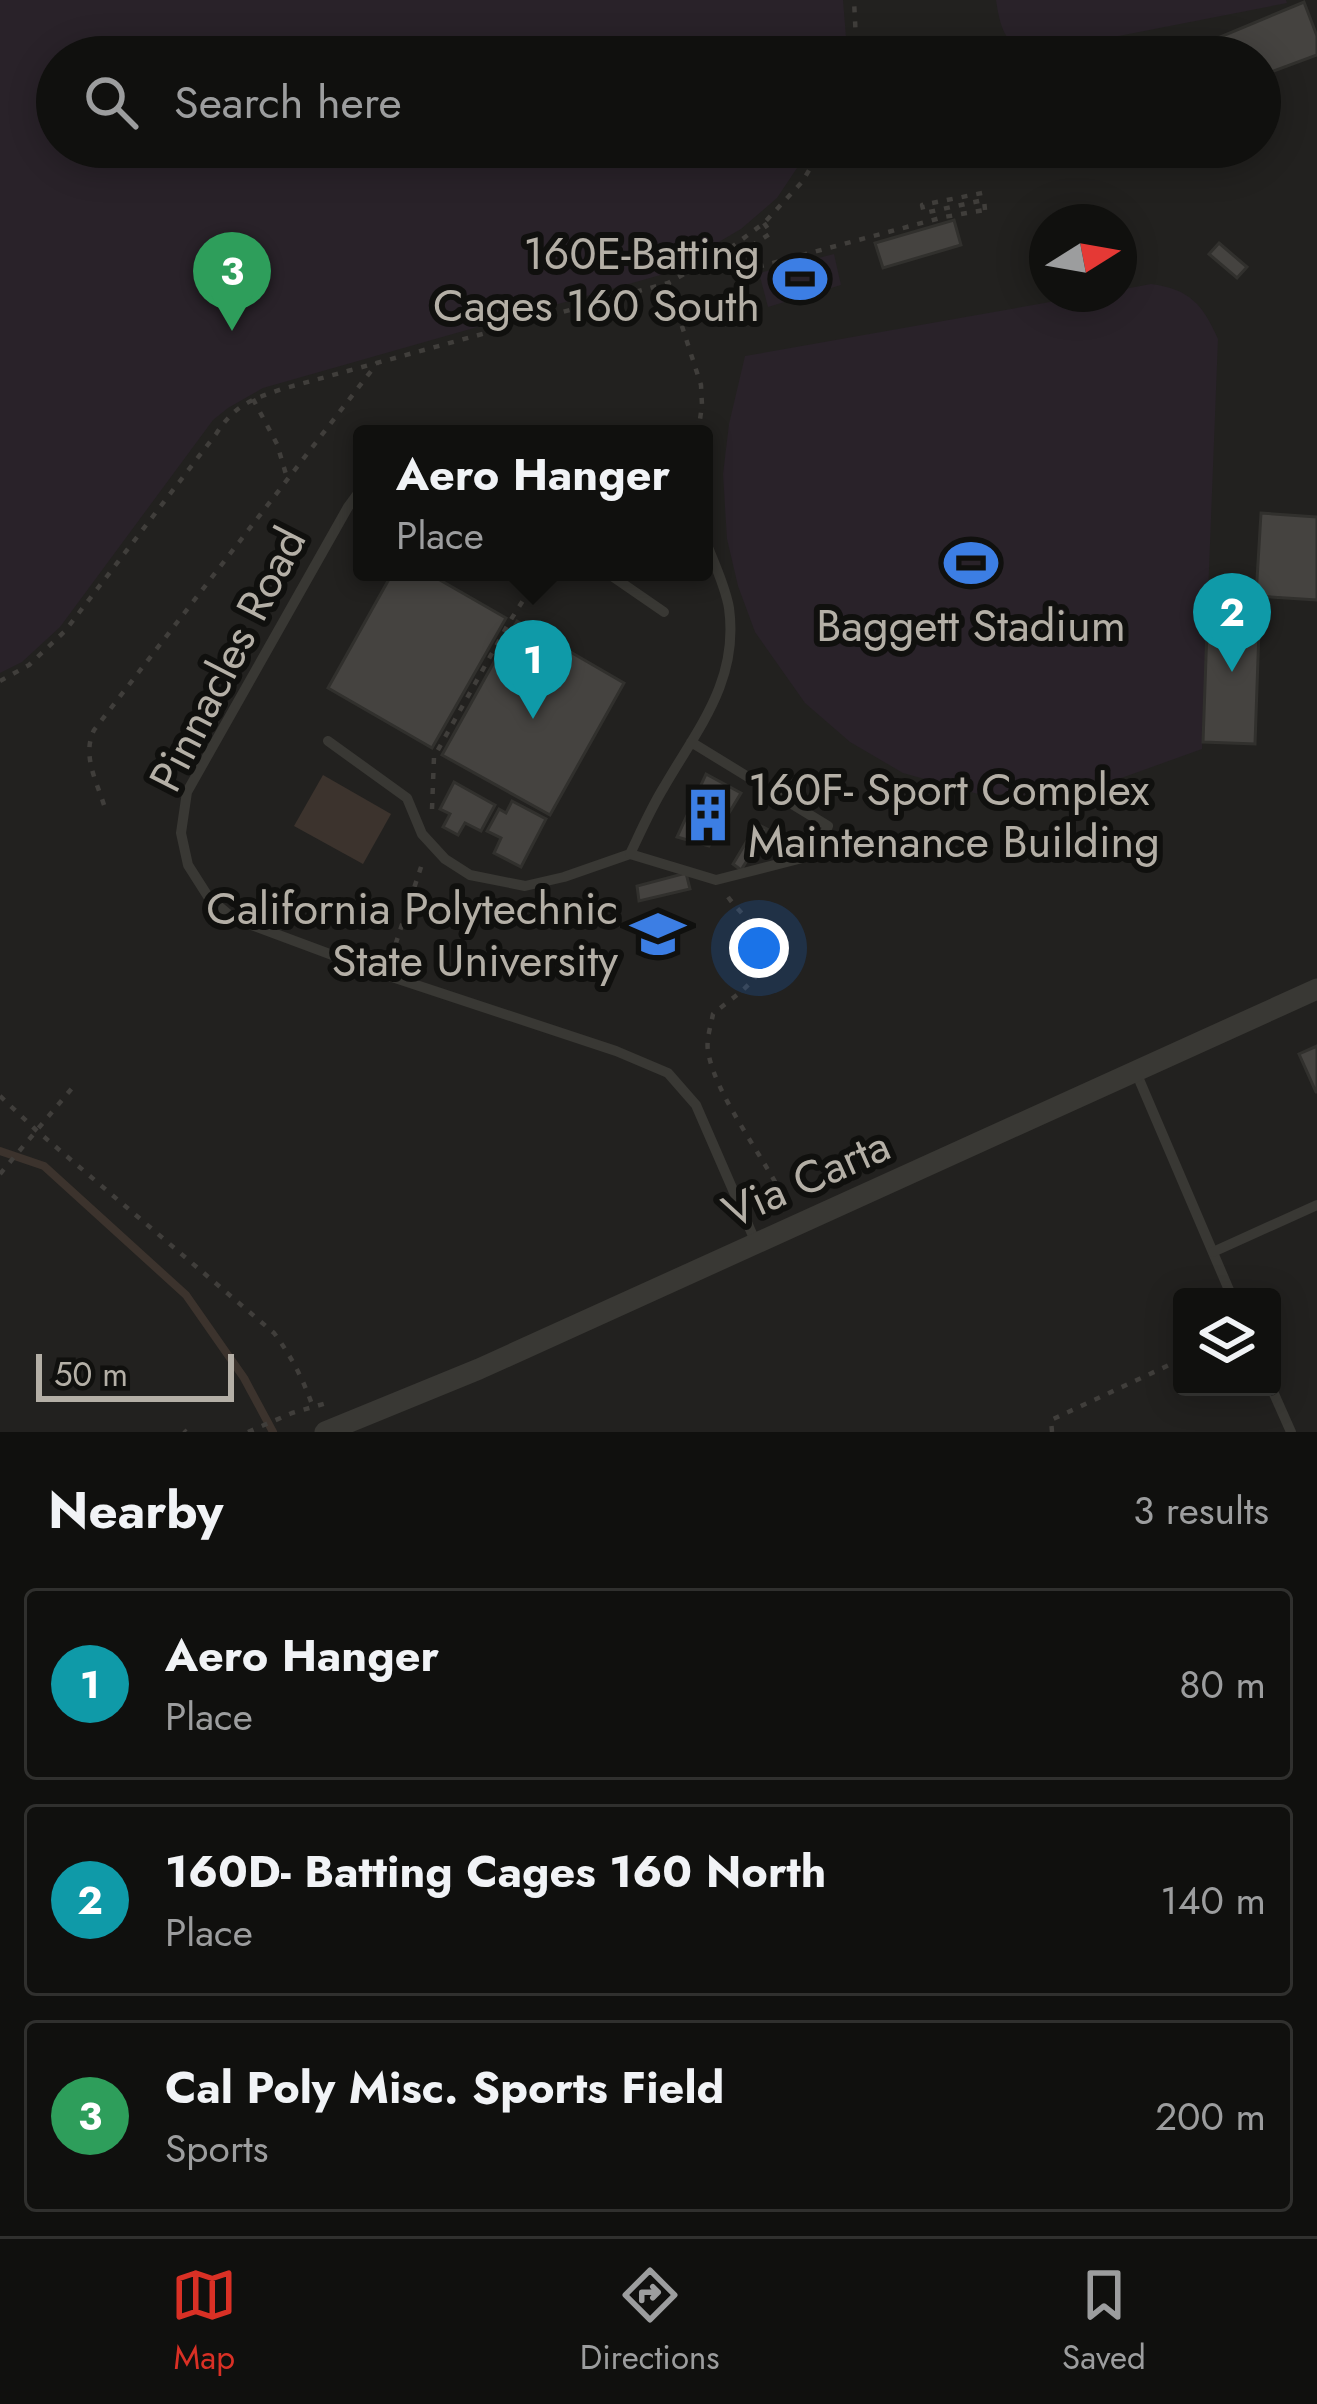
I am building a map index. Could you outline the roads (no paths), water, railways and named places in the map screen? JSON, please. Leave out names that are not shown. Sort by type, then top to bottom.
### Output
[{"type":"street","name":"Via Carta","points":[[321,1425],[478,1369],[1317,989]]},
{"type":"lane","name":"Pinnacles Road","points":[[353,500],[188,793],[181,833],[188,865],[209,898],[233,918],[668,1072],[696,1105],[756,1244]]},
{"type":"lane","points":[[630,854],[661,790],[712,709],[730,657],[728,605],[713,562]]},
{"type":"lane","points":[[619,581],[664,612]]},
{"type":"lane","points":[[328,741],[407,798],[422,834],[445,859],[470,875],[525,886],[564,878],[630,854],[716,880],[814,855],[828,826],[691,742]]},
{"type":"lane","points":[[1135,1070],[1228,1288]]},
{"type":"lane","points":[[1213,1252],[1317,1205]]},
{"type":"lane","points":[[1275,1396],[1291,1432]]},
{"type":"waterway","points":[[0,1151],[44,1166],[186,1295],[244,1378],[273,1432]]},
{"type":"place","name":"160E-Batting Cages 160 South","points":[[800,279]]},
{"type":"place","name":"Cal Poly Misc. Sports Field","points":[[232,331]]},
{"type":"place","name":"Baggett Stadium","points":[[971,563]]},
{"type":"place","name":"160D- Batting Cages 160 North","points":[[1232,672]]},
{"type":"place","name":"Aero Hanger","points":[[533,719]]},
{"type":"place","name":"160F- Sport Complex Maintenance Building","points":[[708,815]]},
{"type":"place","name":"California Polytechnic State University","points":[[658,934]]}]
